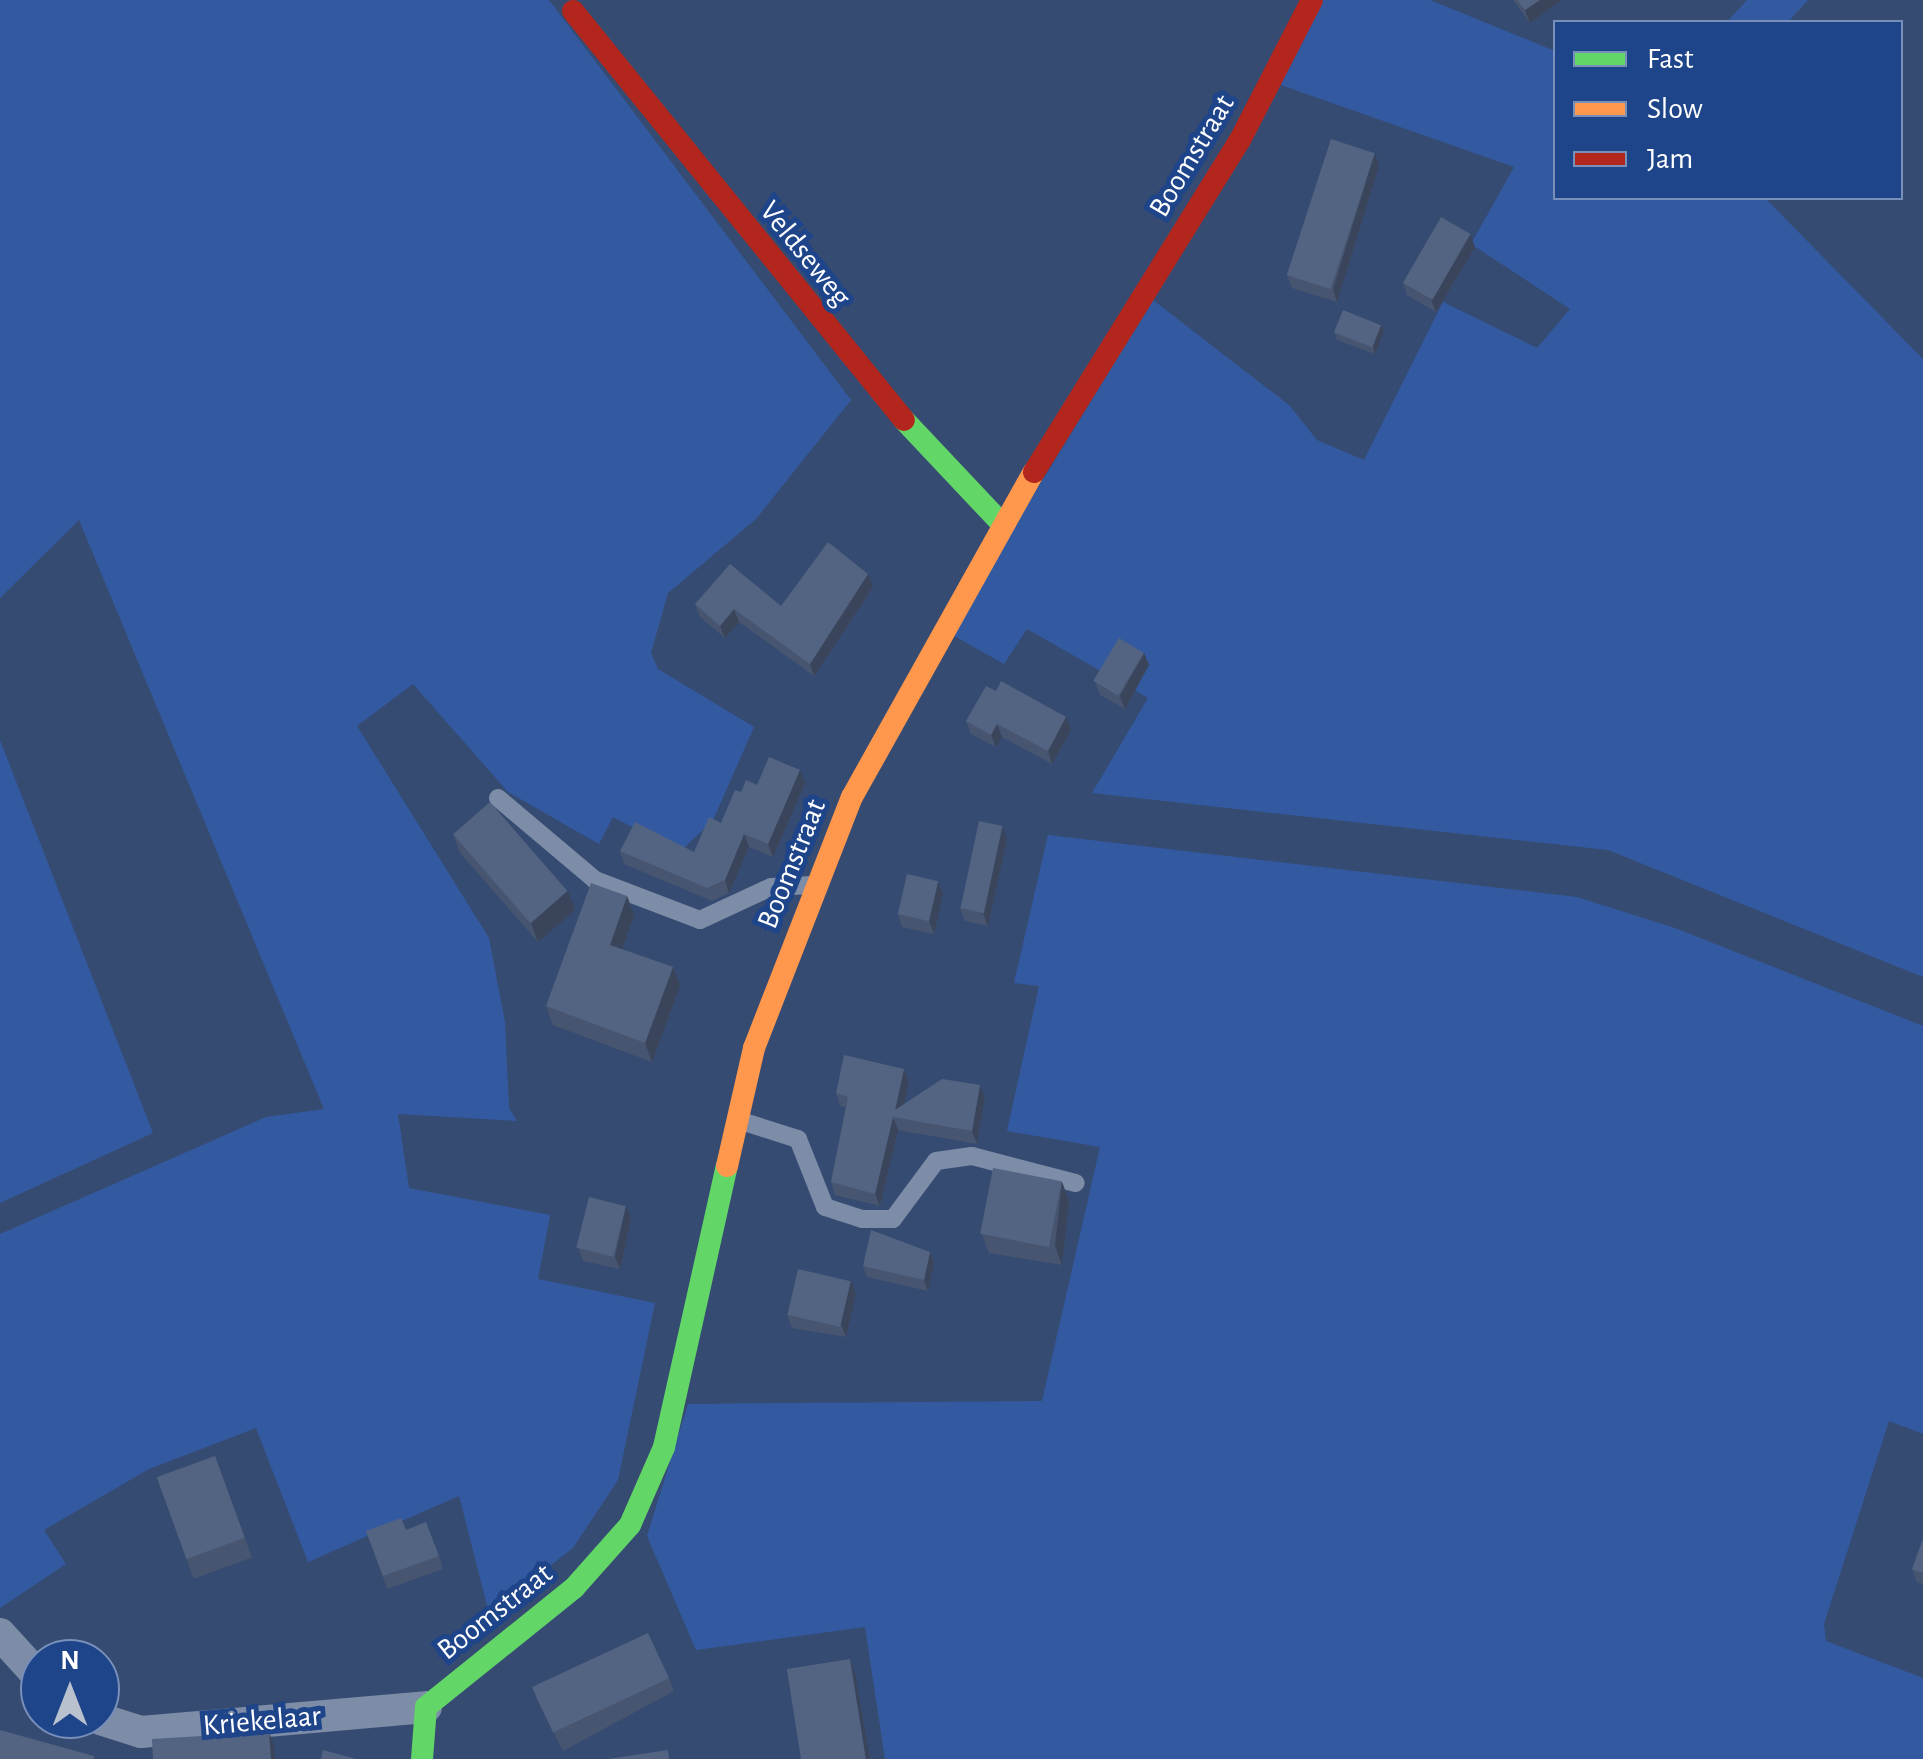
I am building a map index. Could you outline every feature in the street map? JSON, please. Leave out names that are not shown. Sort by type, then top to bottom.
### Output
[{"type":"street","name":"Boomstraat","points":[[426,1707],[574,1588],[630,1525],[664,1447],[754,1048],[814,885],[852,797],[1002,524],[1240,140],[1312,0]]},
{"type":"street","name":"Veldseweg","points":[[573,11],[876,390],[1002,524]]},
{"type":"street","points":[[0,1634],[20,1656]]},
{"type":"street","name":"Kriekelaar","points":[[120,1725],[141,1732],[426,1707]]},
{"type":"street","points":[[422,1759],[426,1707]]},
{"type":"lane","points":[[498,798],[595,880],[700,920],[771,887],[814,885]]},
{"type":"lane","points":[[737,1120],[798,1140],[825,1207],[862,1220],[893,1220],[936,1161],[972,1156],[1076,1182]]},
{"type":"shaded area","points":[[0,0],[549,0],[851,400],[756,519],[668,593],[651,653],[658,669],[754,727],[713,820],[680,852],[613,817],[599,844],[508,792],[413,684],[357,726],[489,938],[505,1022],[509,1108],[517,1121],[398,1114],[409,1188],[550,1215],[538,1279],[655,1303],[618,1480],[573,1548],[489,1613],[459,1496],[308,1562],[256,1428],[149,1469],[44,1530],[66,1564],[0,1608],[0,1234],[266,1117],[324,1109],[79,520],[0,598]]},
{"type":"shaded area","points":[[1317,0],[1430,0],[1553,50],[1553,200],[1767,200],[1923,359],[1923,977],[1608,850],[1092,793],[1148,698],[1027,629],[1004,664],[949,633],[1153,300],[1289,405],[1317,440],[1364,460],[1443,302],[1537,348],[1570,309],[1471,244],[1514,167],[1278,84]]},
{"type":"shaded area","points":[[1747,0],[1808,0],[1790,20],[1729,20]]},
{"type":"shaded area","points":[[0,740],[153,1133],[0,1203]]},
{"type":"shaded area","points":[[1048,835],[1577,897],[1675,928],[1923,1026],[1923,1434],[1889,1421],[1824,1624],[1826,1641],[1923,1678],[1923,1759],[885,1759],[865,1627],[696,1650],[647,1536],[688,1404],[1042,1401],[1100,1147],[1007,1131],[1039,986],[1014,983]]},
{"type":"building","points":[[1517,0],[1540,0],[1525,10]]},
{"type":"building","points":[[1331,139],[1375,153],[1331,289],[1287,275]]},
{"type":"building","points":[[1441,217],[1470,234],[1432,300],[1403,283]]},
{"type":"building","points":[[1343,310],[1381,325],[1372,348],[1334,332]]},
{"type":"building","points":[[828,542],[868,574],[810,664],[734,609],[720,626],[695,604],[730,564],[781,606]]},
{"type":"building","points":[[1119,638],[1144,653],[1118,696],[1093,681]]},
{"type":"building","points":[[1001,681],[1066,717],[1048,751],[997,724],[991,735],[966,721],[986,686],[996,691]]},
{"type":"building","points":[[769,757],[800,770],[768,844],[744,834],[725,880],[707,888],[620,851],[635,822],[694,852],[709,817],[721,823],[735,790],[741,792],[746,780],[757,785]]},
{"type":"building","points":[[490,802],[567,891],[530,923],[453,834]]},
{"type":"building","points":[[979,821],[1002,826],[984,913],[960,908]]},
{"type":"building","points":[[907,874],[938,881],[929,921],[898,914]]},
{"type":"building","points":[[591,883],[627,896],[610,945],[673,967],[645,1043],[546,1006]]},
{"type":"building","points":[[844,1055],[904,1069],[895,1110],[942,1079],[980,1085],[972,1131],[893,1117],[875,1194],[831,1182],[848,1097],[836,1093]]},
{"type":"building","points":[[993,1168],[1062,1181],[1049,1247],[980,1234]]},
{"type":"building","points":[[589,1197],[626,1206],[613,1257],[576,1247]]},
{"type":"building","points":[[871,1230],[930,1252],[924,1280],[863,1266]]},
{"type":"building","points":[[798,1269],[851,1281],[840,1327],[787,1315]]},
{"type":"building","points":[[215,1456],[245,1538],[186,1559],[157,1477]]},
{"type":"building","points":[[401,1518],[406,1530],[426,1522],[439,1556],[383,1576],[366,1531]]},
{"type":"building","points":[[1923,1539],[1923,1573],[1912,1569]]},
{"type":"building","points":[[648,1633],[669,1678],[553,1732],[532,1687]]},
{"type":"building","points":[[850,1659],[866,1759],[801,1759],[787,1669]]},
{"type":"building","points":[[0,1730],[20,1736],[20,1739],[94,1756],[94,1759],[0,1759]]},
{"type":"building","points":[[269,1732],[271,1759],[153,1759],[152,1739]]},
{"type":"building","points":[[323,1750],[356,1759],[321,1759]]},
{"type":"building","points":[[668,1750],[669,1759],[608,1759]]},
{"type":"traffic: fast","points":[[904,420],[1002,524]]},
{"type":"traffic: fast","points":[[422,1759],[426,1707],[574,1588],[630,1525],[664,1447],[727,1166]]},
{"type":"traffic: slow","points":[[727,1166],[754,1048],[852,797],[1034,472]]},
{"type":"traffic: jam","points":[[1034,472],[1240,140],[1312,0]]},
{"type":"traffic: jam","points":[[573,11],[904,420]]}]
